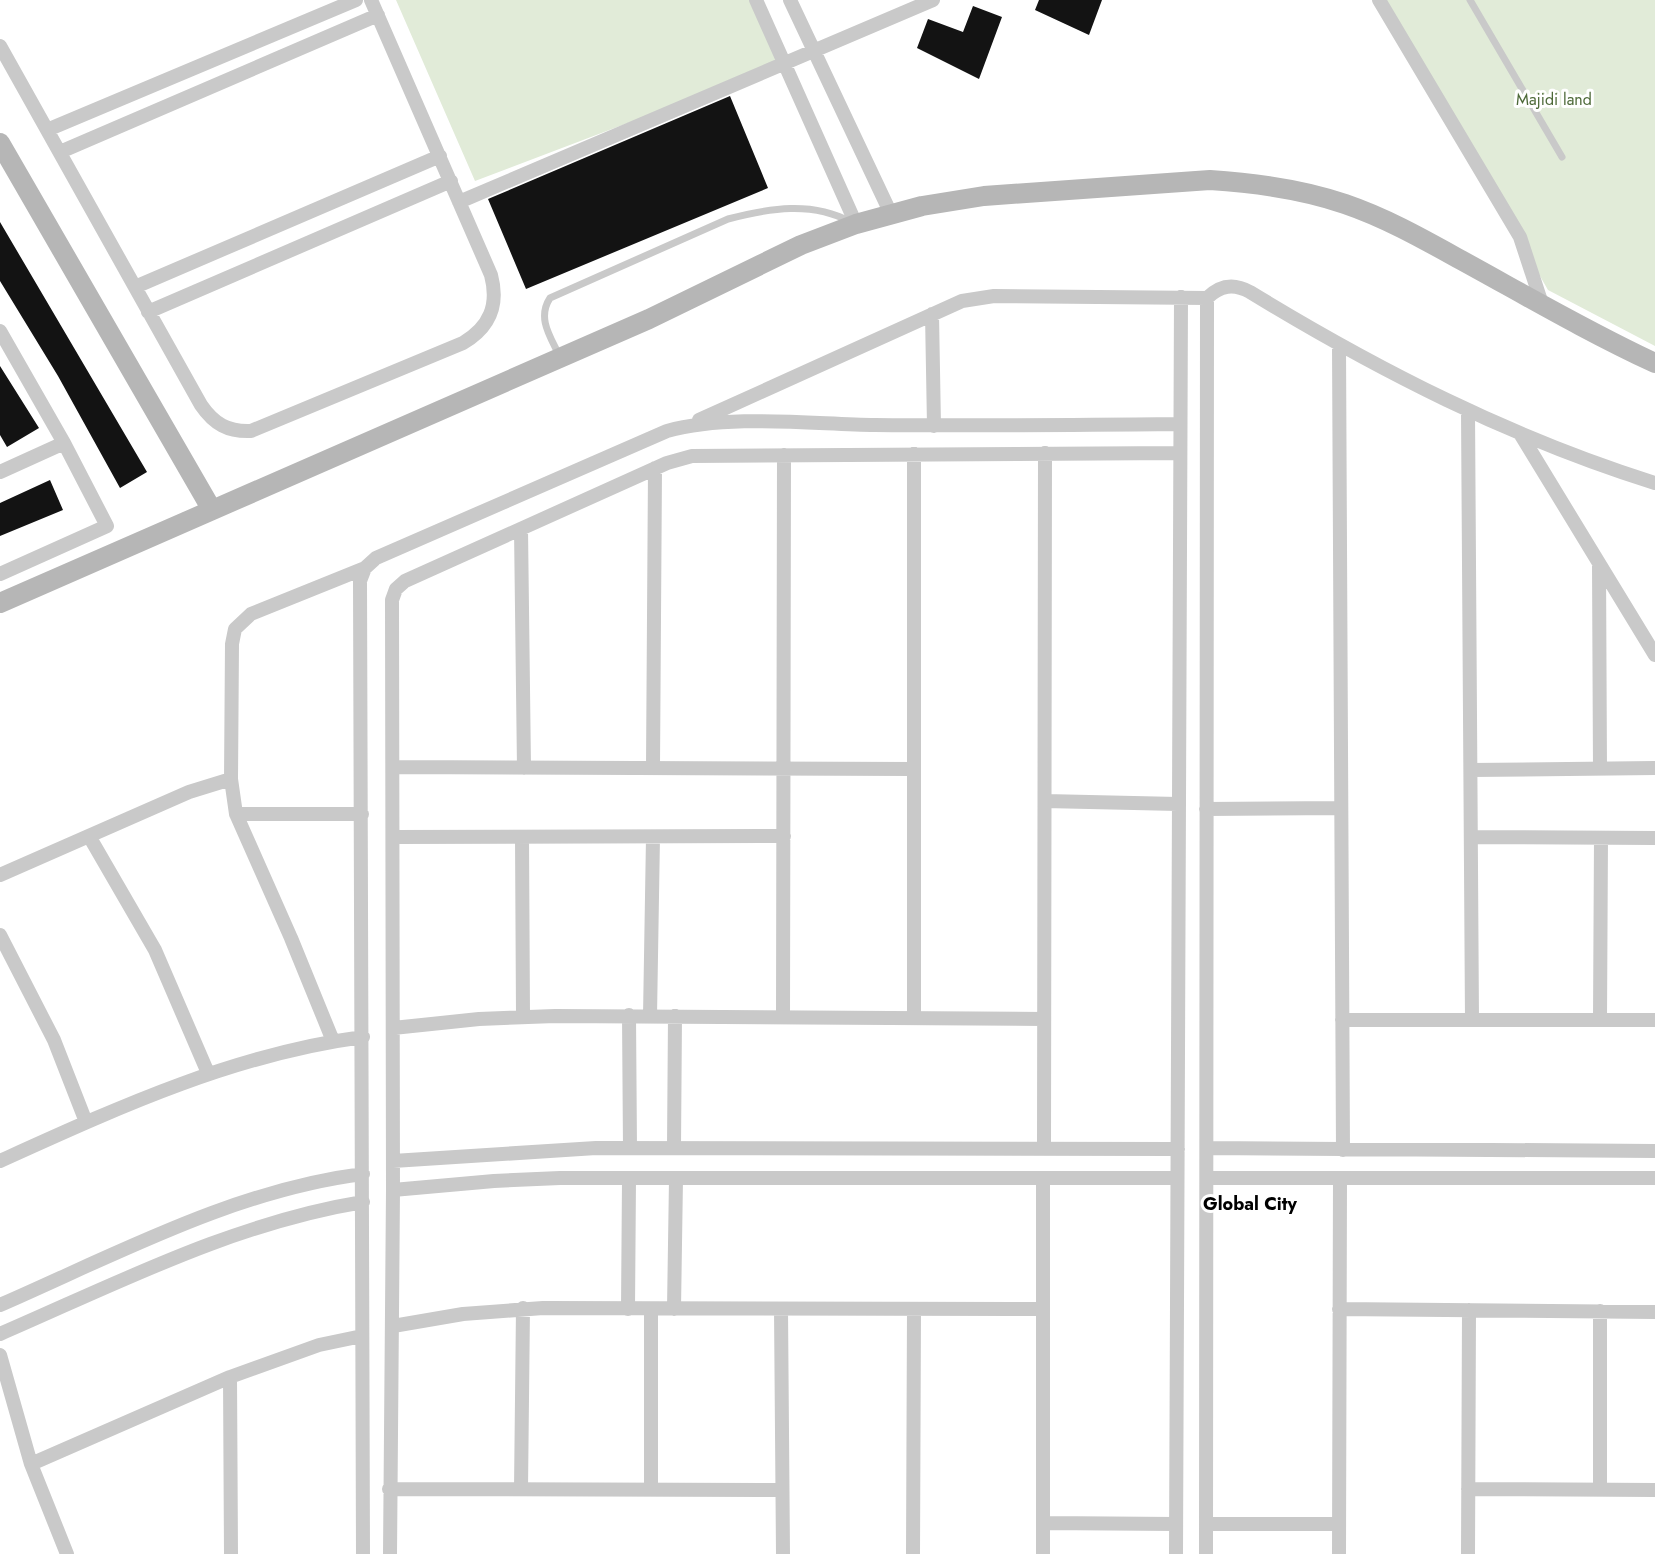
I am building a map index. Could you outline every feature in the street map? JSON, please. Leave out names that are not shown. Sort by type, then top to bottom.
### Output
[{"type":"street","points":[[47,130],[356,0]]},
{"type":"street","points":[[0,46],[208,415],[217,423],[239,431],[262,427],[463,343],[484,327],[495,302],[495,288],[451,181],[371,0]]},
{"type":"street","points":[[756,0],[856,224]]},
{"type":"street","points":[[790,0],[891,214]]},
{"type":"street","points":[[459,202],[933,0]]},
{"type":"street","points":[[1379,0],[1520,237],[1542,304]]},
{"type":"street","points":[[60,152],[378,15]]},
{"type":"street","points":[[0,143],[212,510]]},
{"type":"street","points":[[135,287],[440,156]]},
{"type":"street","points":[[0,603],[649,319],[801,245],[856,224],[953,200],[1016,193],[1210,180],[1267,185],[1312,194],[1376,216],[1581,327],[1655,363]]},
{"type":"street","points":[[148,312],[451,181]]},
{"type":"street","points":[[333,1041],[236,813],[231,779],[232,644],[235,629],[251,614],[365,568],[376,558],[657,435],[686,426],[962,301],[994,296],[1207,298],[1219,288],[1243,288],[1339,346],[1468,411],[1521,435],[1655,483]]},
{"type":"street","points":[[1176,1554],[1181,297]]},
{"type":"street","points":[[1206,1554],[1207,298]]},
{"type":"street","points":[[932,314],[934,426]]},
{"type":"street","points":[[0,331],[64,443],[107,526],[0,574]]},
{"type":"street","points":[[1339,346],[1342,1150]]},
{"type":"street","points":[[1468,411],[1472,1020]]},
{"type":"street","points":[[686,426],[727,423],[934,426],[1180,424]]},
{"type":"street","points":[[1521,435],[1655,655]]},
{"type":"street","points":[[0,472],[64,443]]},
{"type":"street","points":[[1044,1148],[1045,453]]},
{"type":"street","points":[[390,1554],[389,1489],[393,1326],[394,594],[405,580],[655,468],[679,459],[705,454],[1180,453]]},
{"type":"street","points":[[783,1017],[784,454]]},
{"type":"street","points":[[914,454],[914,1017]]},
{"type":"street","points":[[652,767],[655,468]]},
{"type":"street","points":[[521,529],[524,768]]},
{"type":"street","points":[[1599,563],[1600,769]]},
{"type":"street","points":[[363,1554],[360,581],[365,568]]},
{"type":"street","points":[[393,767],[914,769]]},
{"type":"street","points":[[1471,770],[1655,768]]},
{"type":"street","points":[[0,875],[189,792],[231,779]]},
{"type":"street","points":[[1045,801],[1178,804]]},
{"type":"street","points":[[1206,809],[1341,808]]},
{"type":"street","points":[[236,813],[362,814]]},
{"type":"street","points":[[89,836],[155,950],[208,1073]]},
{"type":"street","points":[[393,837],[784,836]]},
{"type":"street","points":[[522,837],[523,1016]]},
{"type":"street","points":[[650,1016],[653,837]]},
{"type":"street","points":[[1471,837],[1655,838]]},
{"type":"street","points":[[1600,1020],[1601,838]]},
{"type":"street","points":[[0,936],[54,1040],[86,1122]]},
{"type":"street","points":[[629,1015],[630,1148]]},
{"type":"street","points":[[393,1028],[523,1016],[1044,1019]]},
{"type":"street","points":[[674,1147],[675,1016]]},
{"type":"street","points":[[1342,1020],[1655,1020]]},
{"type":"street","points":[[0,1161],[86,1122],[208,1073],[280,1052],[363,1037]]},
{"type":"street","points":[[393,1161],[526,1151],[674,1147],[1178,1149]]},
{"type":"street","points":[[1207,1148],[1655,1151]]},
{"type":"street","points":[[0,1305],[235,1205],[308,1183],[363,1174]]},
{"type":"street","points":[[1043,1178],[1043,1554]]},
{"type":"street","points":[[393,1190],[527,1179],[1177,1178]]},
{"type":"street","points":[[1207,1178],[1655,1178]]},
{"type":"street","points":[[1339,1554],[1340,1178]]},
{"type":"street","points":[[628,1309],[629,1179]]},
{"type":"street","points":[[674,1309],[676,1179]]},
{"type":"street","points":[[0,1334],[230,1235],[320,1209],[363,1202]]},
{"type":"street","points":[[393,1326],[463,1314],[523,1308],[1043,1309]]},
{"type":"street","points":[[521,1489],[523,1308]]},
{"type":"street","points":[[651,1309],[651,1490]]},
{"type":"street","points":[[781,1309],[783,1554]]},
{"type":"street","points":[[913,1554],[914,1309]]},
{"type":"street","points":[[1339,1310],[1655,1312]]},
{"type":"street","points":[[1468,1554],[1469,1310]]},
{"type":"street","points":[[1600,1311],[1600,1489]]},
{"type":"street","points":[[31,1464],[230,1377],[319,1345],[362,1336]]},
{"type":"street","points":[[0,1355],[31,1464],[67,1554]]},
{"type":"street","points":[[230,1377],[231,1554]]},
{"type":"street","points":[[389,1489],[782,1490]]},
{"type":"street","points":[[1468,1489],[1655,1490]]},
{"type":"street","points":[[1043,1523],[1176,1524]]},
{"type":"street","points":[[1206,1524],[1339,1524]]},
{"type":"lane","points":[[1470,0],[1548,137],[1562,157]]},
{"type":"lane","points":[[561,358],[544,322],[544,307],[550,298],[728,219],[752,213],[777,208],[810,208],[834,213],[856,224]]},
{"type":"green space","points":[[396,0],[755,0],[783,64],[475,181]]},
{"type":"green space","name":"Majidi land","points":[[1382,0],[1655,0],[1655,346],[1548,290]]},
{"type":"building","points":[[1039,0],[1102,0],[1089,35],[1035,10]]},
{"type":"building","points":[[973,6],[1002,17],[979,79],[917,48],[928,19],[963,32]]},
{"type":"building","points":[[730,96],[768,188],[526,289],[488,199]]},
{"type":"building","points":[[0,222],[147,472],[120,488],[58,376],[0,281]]},
{"type":"building","points":[[0,366],[39,428],[7,447],[0,435]]},
{"type":"building","points":[[50,480],[63,510],[0,536],[0,503]]},
{"type":"district","name":"Global City","points":[[1250,1204]]}]
